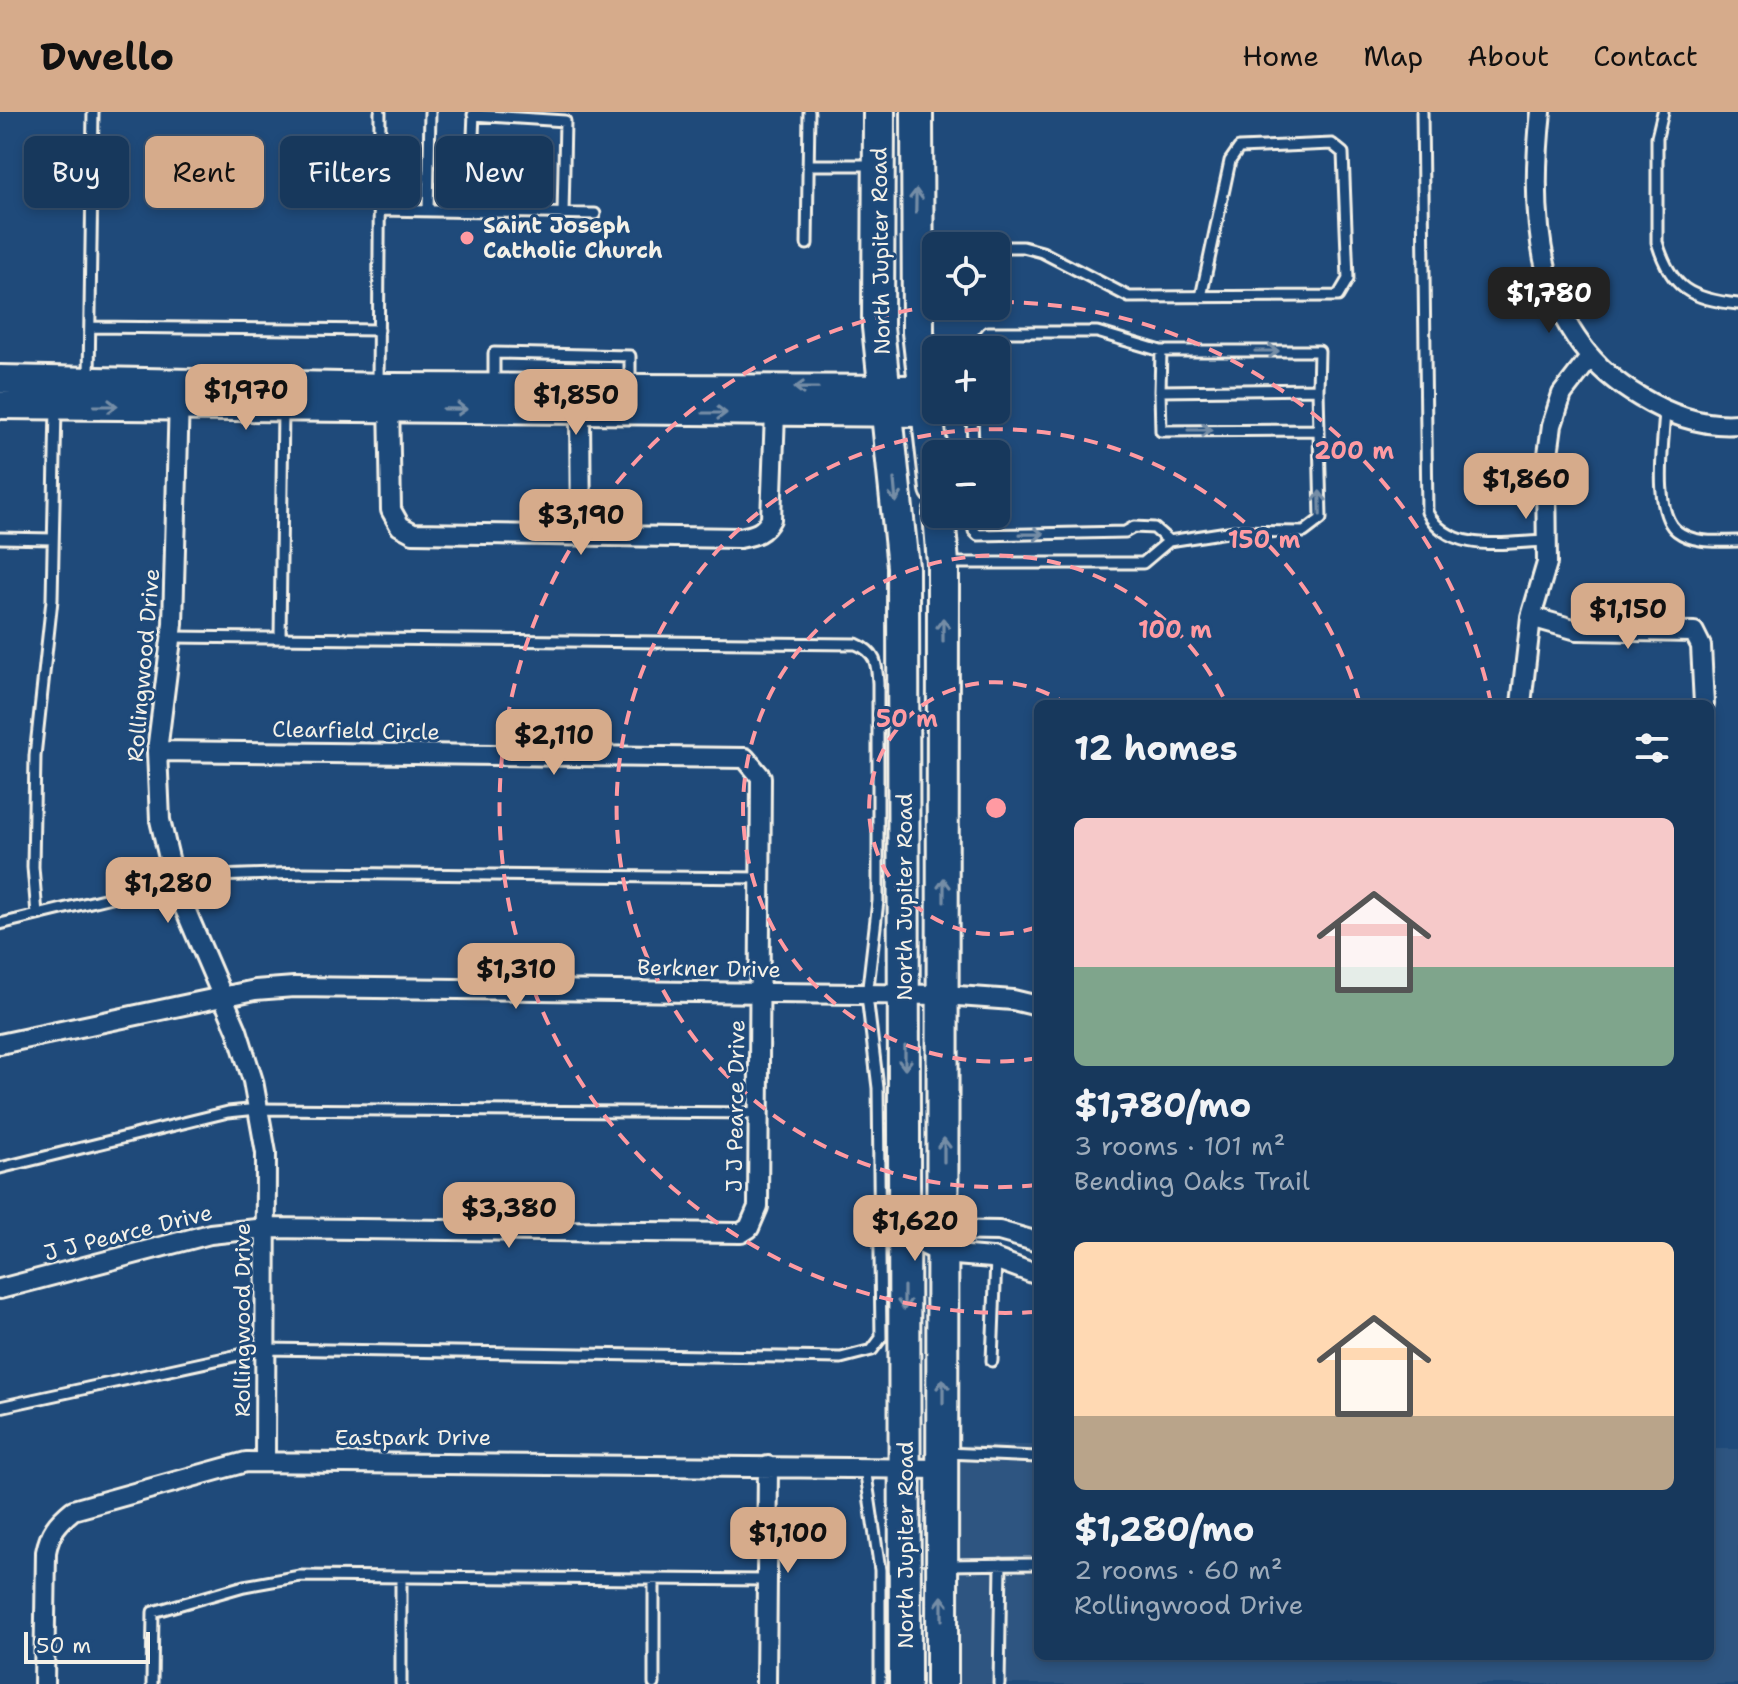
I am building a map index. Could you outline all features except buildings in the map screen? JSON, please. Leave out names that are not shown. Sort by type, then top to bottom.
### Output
[{"type":"main road","name":"North Jupiter Road","points":[[879,112],[878,327],[903,567],[905,1684]]},
{"type":"main road","name":"North Jupiter Road","points":[[917,112],[916,166],[927,336]]},
{"type":"main road","points":[[878,165],[916,166]]},
{"type":"main road","name":"North Jupiter Road","points":[[940,528],[943,563],[944,995],[942,1684]]},
{"type":"street","points":[[1541,112],[1536,157],[1540,249],[1554,298],[1589,359],[1633,393],[1665,410],[1686,419],[1738,424]]},
{"type":"street","points":[[1521,700],[1531,617],[1547,563],[1546,469],[1552,425],[1562,394],[1589,359]]},
{"type":"street","points":[[0,379],[55,393],[383,397],[580,412],[775,413],[922,398]]},
{"type":"street","points":[[0,405],[55,393],[89,381],[283,407],[494,387],[630,387],[886,402]]},
{"type":"street","name":"Rollingwood Drive","points":[[179,394],[172,637],[157,751],[160,820],[174,882],[224,999],[253,1081],[266,1153],[265,1461]]},
{"type":"street","points":[[383,397],[391,510],[400,526],[413,533],[740,538],[766,529],[771,519],[775,413]]},
{"type":"street","points":[[580,412],[581,536]]},
{"type":"street","points":[[1531,617],[1577,630],[1694,632],[1701,646],[1704,700]]},
{"type":"street","name":"Clearfield Circle","points":[[157,751],[745,758],[761,777],[760,992]]},
{"type":"street","name":"Berkner Drive","points":[[0,1044],[255,990],[294,987],[944,995],[1013,1000],[1034,1005]]},
{"type":"street","name":"J J Pearce Drive","points":[[0,1289],[210,1234],[266,1228],[741,1233],[749,1228],[758,1207],[760,992]]},
{"type":"street","points":[[943,1241],[999,1231],[1034,1241]]},
{"type":"street","points":[[904,1235],[943,1241],[1034,1273]]},
{"type":"street","name":"Eastpark Drive","points":[[44,1684],[46,1552],[49,1534],[59,1521],[73,1510],[246,1462],[905,1468],[942,1461]]},
{"type":"street","points":[[766,1684],[768,1466]]},
{"type":"lane","points":[[89,381],[93,112]]},
{"type":"lane","points":[[380,112],[379,330],[383,397]]},
{"type":"lane","points":[[428,211],[430,112]]},
{"type":"lane","points":[[807,244],[809,112]]},
{"type":"lane","points":[[1422,112],[1427,512],[1434,524],[1452,538],[1468,542],[1547,541]]},
{"type":"lane","points":[[1663,112],[1657,137],[1657,242],[1662,257],[1682,288],[1694,297],[1738,304]]},
{"type":"lane","points":[[470,212],[474,113],[565,121],[563,214]]},
{"type":"lane","points":[[1010,247],[1042,252],[1129,297],[1201,297],[1338,296],[1348,279],[1343,153],[1332,144],[1239,148],[1230,161],[1201,297]]},
{"type":"lane","points":[[808,165],[878,165]]},
{"type":"lane","points":[[380,210],[595,214]]},
{"type":"lane","points":[[90,327],[379,330]]},
{"type":"lane","points":[[943,563],[1143,563],[1169,541],[1234,531],[1304,532],[1321,519],[1319,351],[1161,351],[1097,332],[988,332],[985,336]]},
{"type":"lane","points":[[1161,351],[1161,431],[1319,430]]},
{"type":"lane","points":[[1160,391],[1318,389]]},
{"type":"lane","points":[[37,914],[33,867],[35,756],[52,600],[55,393]]},
{"type":"lane","points":[[280,638],[283,407]]},
{"type":"lane","points":[[1665,410],[1662,490],[1670,524],[1679,533],[1704,541],[1738,541]]},
{"type":"lane","points":[[974,528],[978,535],[1125,532],[1134,527],[1154,528],[1169,541]]},
{"type":"lane","points":[[0,538],[53,539]]},
{"type":"lane","points":[[0,1407],[266,1349],[841,1358],[872,1350],[881,1338],[877,1063],[867,996],[879,879],[878,683],[875,660],[868,650],[856,644],[172,637]]},
{"type":"lane","points":[[0,924],[174,882],[216,876],[303,873],[760,878]]},
{"type":"lane","points":[[0,1168],[228,1112],[258,1109],[759,1113]]},
{"type":"lane","points":[[992,1361],[996,1259]]},
{"type":"lane","points":[[942,1461],[1034,1457]]},
{"type":"lane","points":[[865,1467],[880,1570],[880,1684]]},
{"type":"lane","points":[[999,1684],[1001,1564]]},
{"type":"lane","points":[[942,1565],[1034,1564]]},
{"type":"lane","points":[[401,1577],[401,1684]]},
{"type":"lane","points":[[152,1684],[153,1612],[275,1578],[767,1580]]},
{"type":"lane","points":[[654,1581],[654,1684]]},
{"type":"shaded area","points":[[956,1445],[1034,1445],[1034,1660],[1714,1660],[1714,1449],[1738,1449],[1738,1684],[957,1684]]},
{"type":"place","name":"Saint Joseph Catholic Church","points":[[467,238]]}]
